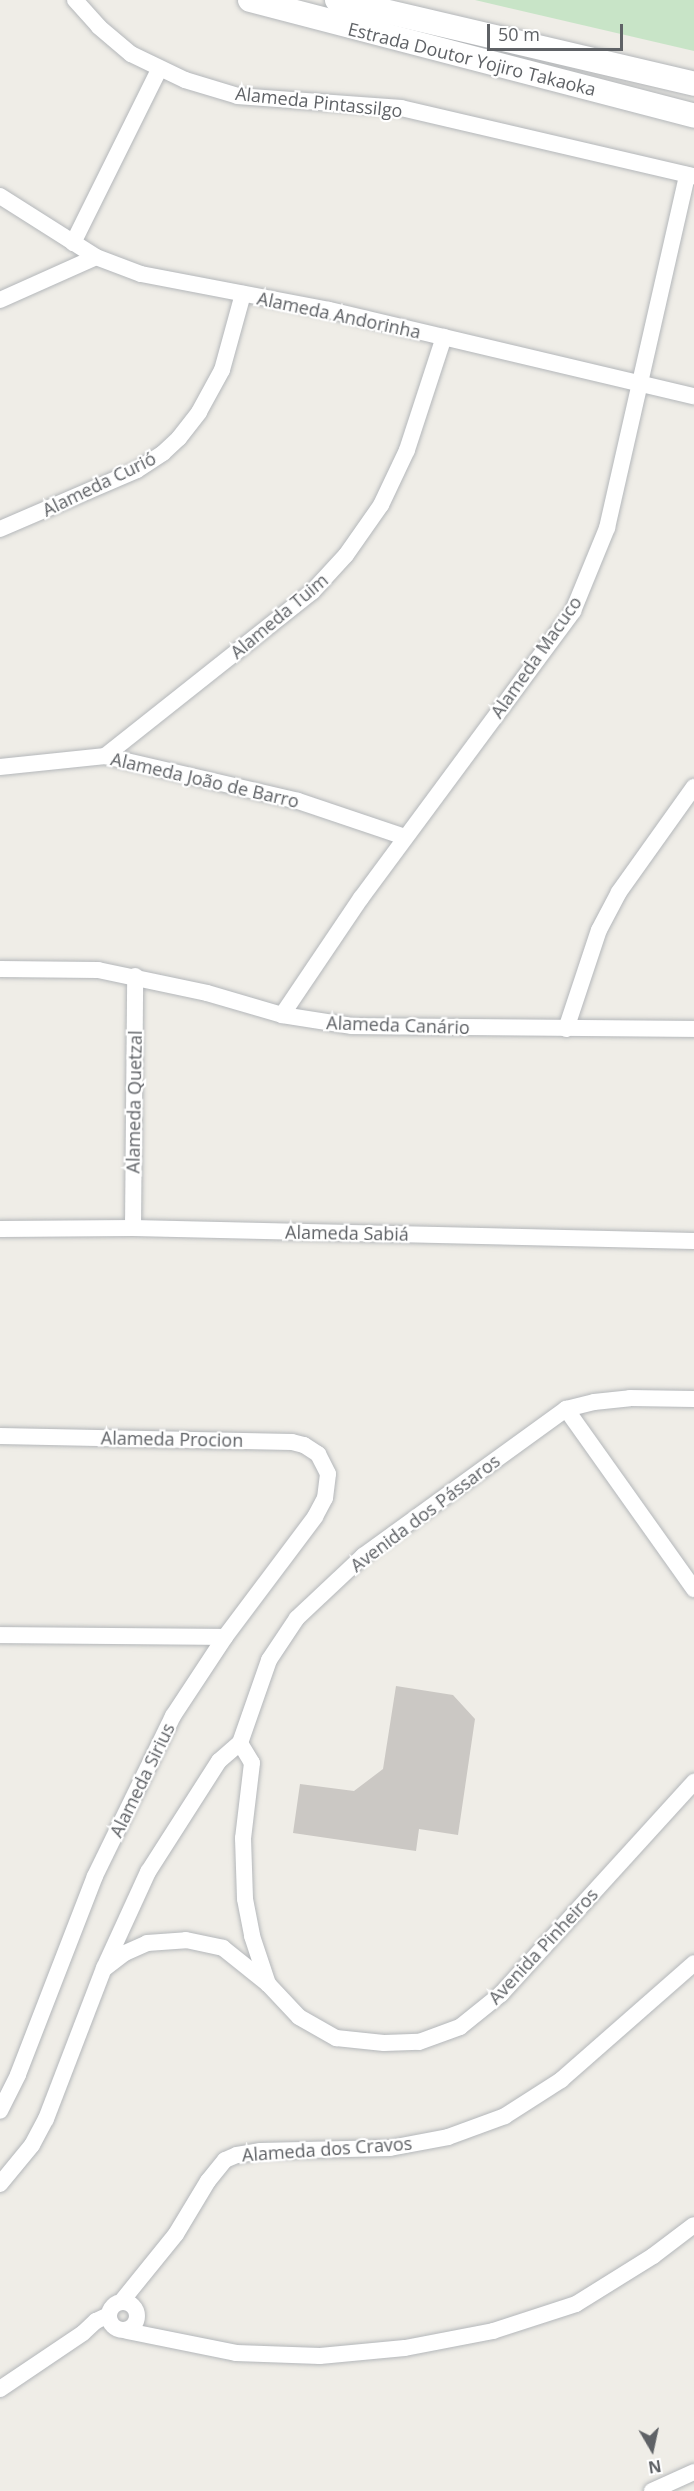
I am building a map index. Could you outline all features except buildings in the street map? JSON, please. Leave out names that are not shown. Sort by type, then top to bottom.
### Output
[{"type":"main road","name":"Estrada Doutor Yojiro Takaoka","points":[[250,0],[694,116]]},
{"type":"main road","name":"Estrada Doutor Yojiro Takaoka","points":[[337,0],[694,84]]},
{"type":"street","name":"Alameda Pintassilgo","points":[[75,0],[99,27],[131,54],[184,80],[238,96],[401,108],[691,175]]},
{"type":"street","points":[[73,243],[160,68]]},
{"type":"street","name":"Alameda Macuco","points":[[282,1015],[405,837],[573,610],[607,528],[638,383],[691,175]]},
{"type":"street","name":"Alameda Andorinha","points":[[0,196],[96,257],[141,274],[444,337],[694,396]]},
{"type":"street","points":[[0,300],[96,257]]},
{"type":"street","name":"Alameda Curió","points":[[0,529],[137,470],[179,438],[199,412],[222,370],[243,294]]},
{"type":"street","name":"Alameda Tuim","points":[[105,756],[312,592],[346,555],[381,505],[407,450],[444,337]]},
{"type":"street","name":"Alameda João de Barro","points":[[0,767],[105,756],[298,801],[405,837]]},
{"type":"street","points":[[566,1029],[599,930],[619,892],[694,787]]},
{"type":"street","name":"Alameda Canário","points":[[0,969],[98,970],[207,993],[282,1015],[352,1026],[694,1029]]},
{"type":"street","name":"Alameda Quetzal","points":[[133,1228],[135,976]]},
{"type":"street","name":"Alameda Sabiá","points":[[0,1229],[133,1228],[694,1241]]},
{"type":"street","name":"Avenida dos Pássaros","points":[[0,2184],[32,2145],[46,2119],[128,1911],[168,1838],[219,1761],[240,1743],[269,1660],[297,1618],[363,1556],[566,1409],[594,1401],[630,1398],[694,1399]]},
{"type":"street","points":[[566,1409],[694,1588]]},
{"type":"street","name":"Alameda Procion","points":[[0,1436],[292,1442],[304,1445],[318,1454],[328,1474]]},
{"type":"street","name":"Alameda Sirius","points":[[0,2111],[18,2075],[94,1876],[173,1716],[225,1637],[315,1517],[325,1498],[328,1474]]},
{"type":"street","points":[[0,1635],[225,1637]]},
{"type":"street","name":"Avenida Pinheiros","points":[[240,1743],[252,1763],[243,1838],[245,1899],[252,1936],[268,1984]]},
{"type":"street","name":"Avenida Pinheiros","points":[[104,1968],[125,1953],[147,1943],[186,1940],[223,1948],[268,1984],[299,2017],[336,2038],[384,2043],[419,2042],[460,2027],[501,1994],[694,1782]]},
{"type":"street","name":"Alameda dos Cravos","points":[[125,2320],[134,2306],[121,2302],[143,2278],[176,2234],[208,2181],[225,2160],[237,2155],[260,2151],[390,2148],[447,2137],[505,2116],[561,2080],[694,1963]]},
{"type":"street","points":[[0,2389],[83,2333],[125,2320],[153,2326],[164,2338],[236,2353],[320,2356],[405,2348],[493,2331],[576,2304],[653,2256],[694,2225]]},
{"type":"street","name":"Alameda dos Cravos","points":[[125,2320],[142,2298],[143,2278]]},
{"type":"street","points":[[652,2491],[694,2472]]},
{"type":"green space","points":[[475,0],[694,0],[694,51]]}]
